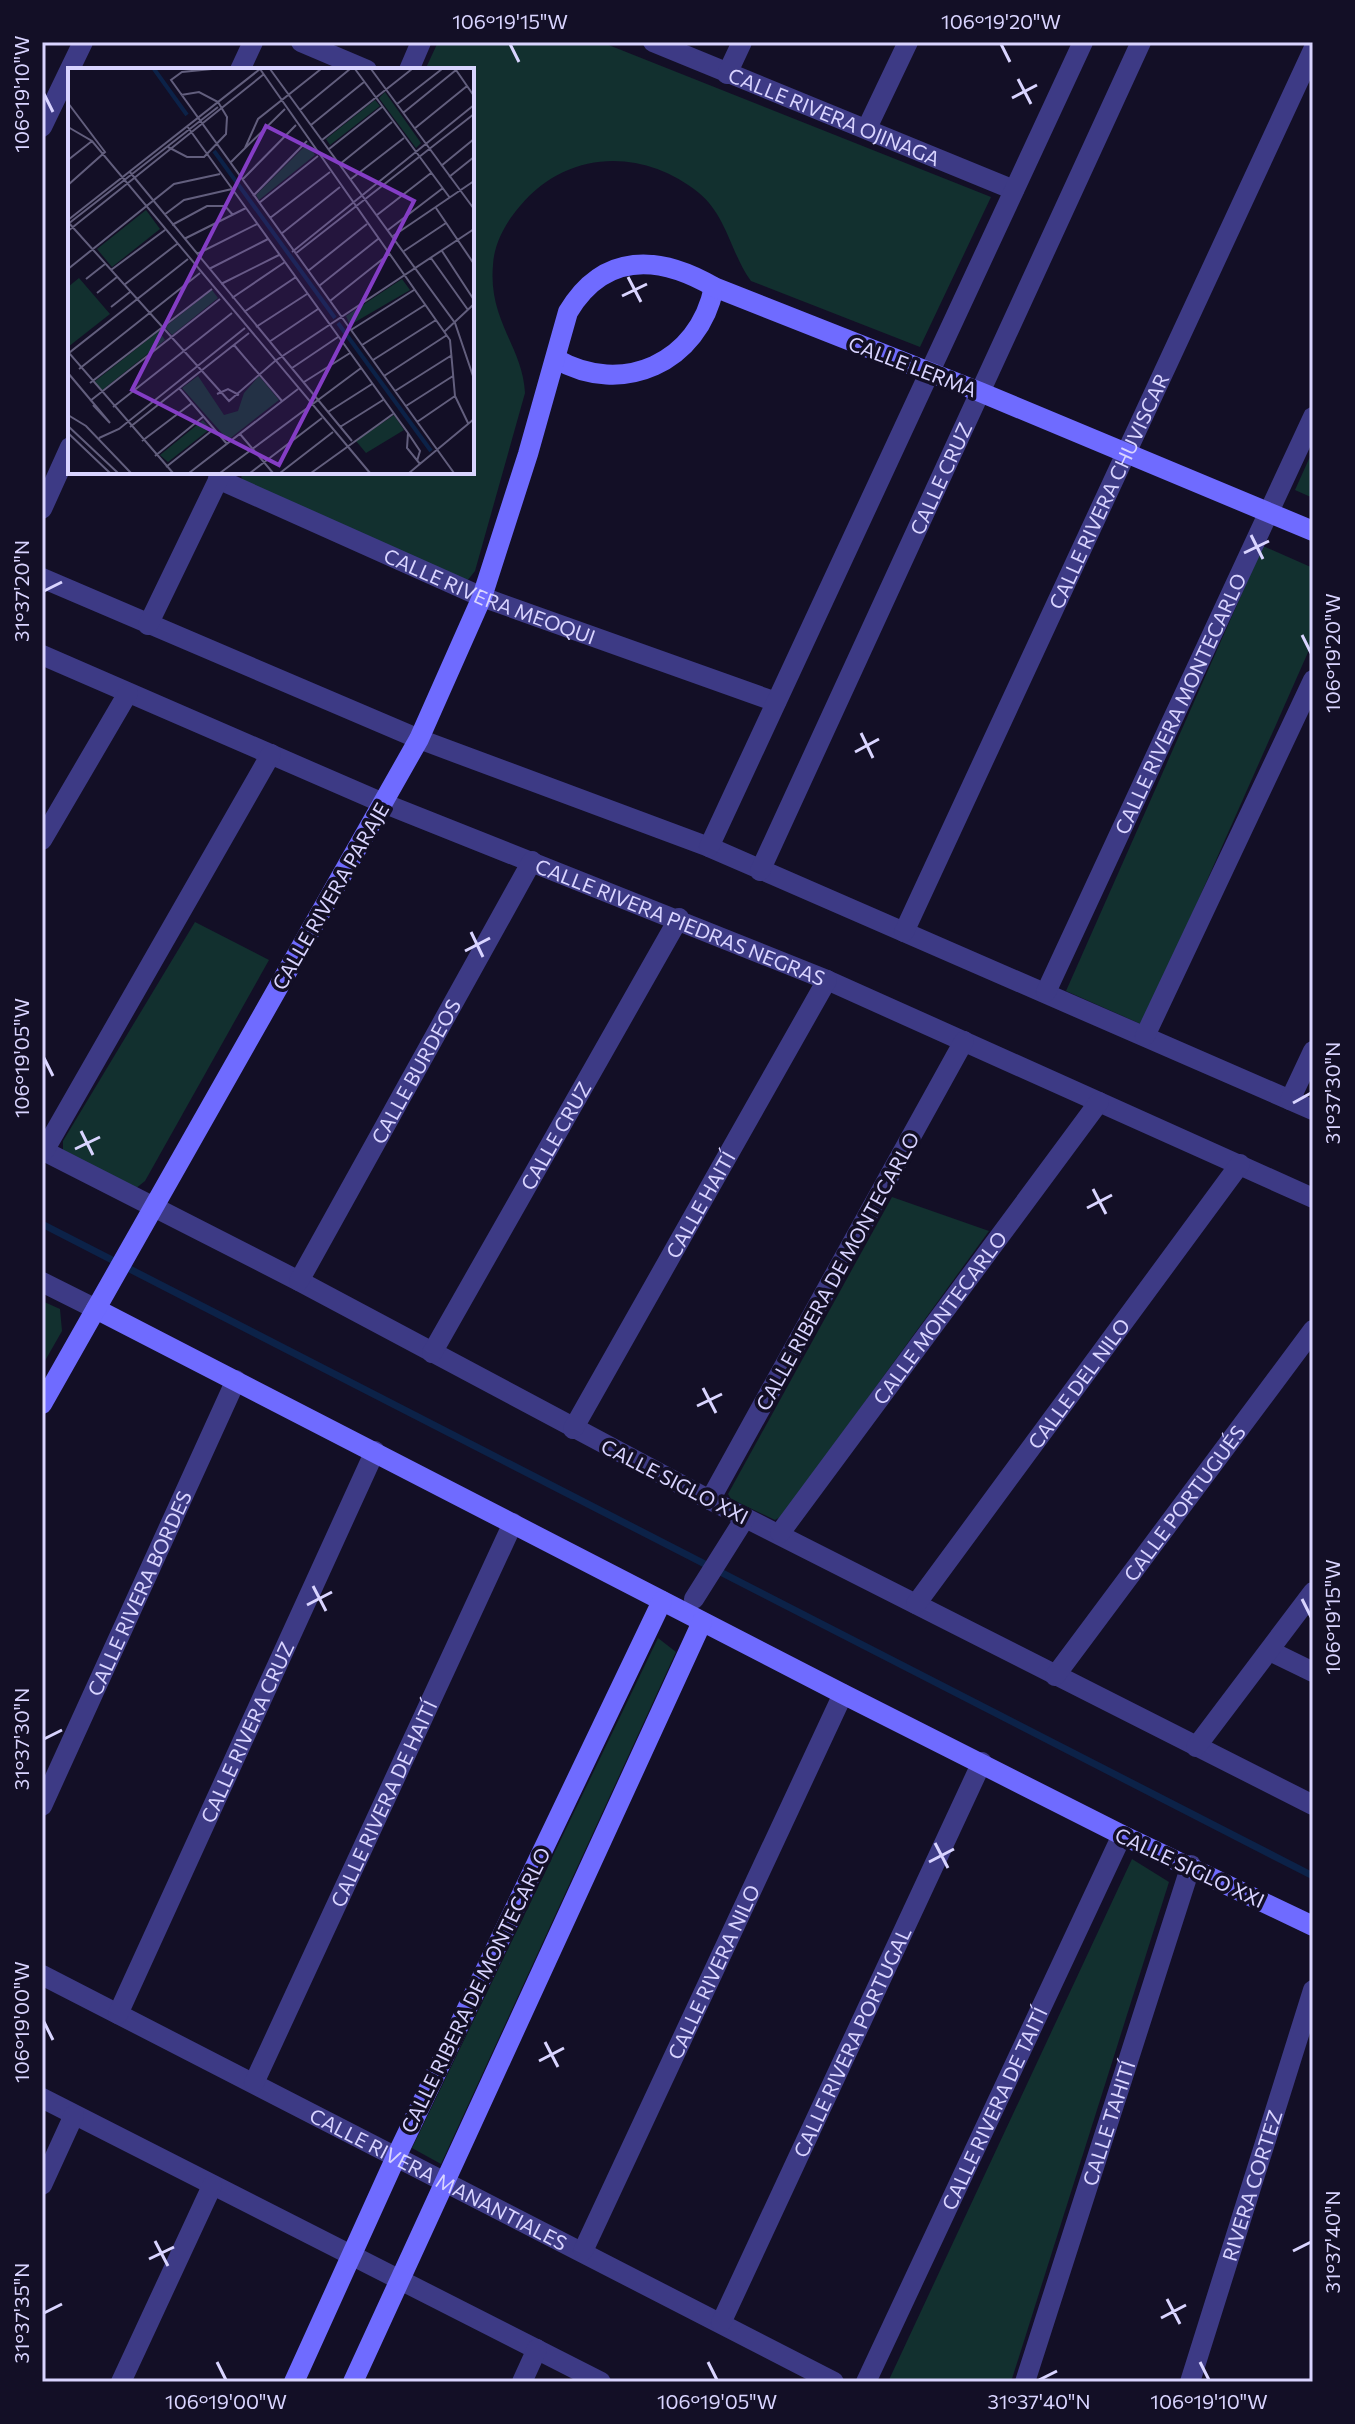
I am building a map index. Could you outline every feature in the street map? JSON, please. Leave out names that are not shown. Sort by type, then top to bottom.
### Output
[{"type":"street","points":[[70,68],[83,42]]},
{"type":"street","points":[[241,68],[253,42]]},
{"type":"street","points":[[301,42],[362,68]]},
{"type":"street","points":[[410,68],[421,42]]},
{"type":"street","name":"CALLE RIVERA OJINAGA","points":[[653,42],[1014,190]]},
{"type":"street","points":[[727,74],[742,42]]},
{"type":"street","points":[[867,128],[908,42]]},
{"type":"street","points":[[709,847],[1083,42]]},
{"type":"street","name":"CALLE CRUZ","points":[[760,871],[1141,42]]},
{"type":"street","name":"CALLE RIVERA CHUVISCAR","points":[[904,932],[1313,50]]},
{"type":"street","points":[[42,127],[68,73]]},
{"type":"street","name":"CALLE LERMA","points":[[556,359],[563,327],[577,297],[612,271],[642,263],[662,264],[1313,531]]},
{"type":"street","points":[[556,359],[583,372],[604,376],[625,375],[655,367],[673,357],[695,335],[709,307],[714,287]]},
{"type":"street","name":"CALLE RIVERA PARAJE","points":[[42,1404],[419,739],[482,597],[556,359]]},
{"type":"street","name":"CALLE RIVERA MONTECARLO","points":[[1046,992],[1313,417]]},
{"type":"street","points":[[42,509],[68,451]]},
{"type":"street","points":[[148,625],[220,476]]},
{"type":"street","name":"CALLE RIVERA MEOQUI","points":[[220,476],[482,597],[776,702]]},
{"type":"street","points":[[42,578],[419,739],[709,847],[1313,1110]]},
{"type":"street","name":"CALLE RIVERA PIEDRAS NEGRAS","points":[[42,655],[383,803],[679,918],[827,980],[1313,1198]]},
{"type":"street","points":[[1145,1036],[1313,680]]},
{"type":"street","points":[[42,840],[128,693]]},
{"type":"street","points":[[43,1150],[271,754]]},
{"type":"street","name":"CALLE BURDEOS","points":[[299,1281],[532,861]]},
{"type":"street","name":"CALLE CRUZ","points":[[432,1353],[679,918]]},
{"type":"street","name":"CALLE HAITÍ","points":[[573,1429],[827,980]]},
{"type":"street","name":"CALLE RIBERA DE MONTECARLO","points":[[710,1500],[964,1041]]},
{"type":"street","points":[[1290,1100],[1313,1051]]},
{"type":"street","name":"CALLE MONTECARLO","points":[[780,1533],[1099,1102]]},
{"type":"street","name":"CALLE SIGLO XXI","points":[[43,1150],[299,1281],[710,1500],[1313,1805]]},
{"type":"street","name":"CALLE DEL NILO","points":[[916,1604],[1240,1164]]},
{"type":"street","name":"CALLE SIGLO XXI","points":[[42,1282],[843,1694],[1122,1835],[1191,1865],[1313,1926]]},
{"type":"street","name":"CALLE PORTUGUÉS","points":[[1055,1676],[1313,1330]]},
{"type":"street","name":"CALLE RIVERA BORDES","points":[[42,1806],[236,1380]]},
{"type":"street","name":"CALLE RIVERA CRUZ","points":[[118,2014],[375,1451]]},
{"type":"street","points":[[353,2382],[702,1622],[695,1597],[745,1518]]},
{"type":"street","name":"CALLE RIVERA DE HAITÍ","points":[[254,2083],[513,1523]]},
{"type":"street","points":[[1196,1747],[1313,1592]]},
{"type":"street","points":[[662,1601],[695,1597]]},
{"type":"street","name":"CALLE RIBERA DE MONTECARLO","points":[[294,2382],[396,2157],[662,1601]]},
{"type":"street","points":[[1270,1651],[1313,1672]]},
{"type":"street","name":"CALLE RIVERA NILO","points":[[583,2251],[843,1694]]},
{"type":"street","name":"CALLE RIVERA PORTUGAL","points":[[721,2323],[982,1762]]},
{"type":"street","name":"CALLE RIVERA DE TAITÍ","points":[[866,2382],[1122,1835]]},
{"type":"street","name":"CALLE TAHITÍ","points":[[1025,2382],[1191,1865]]},
{"type":"street","name":"CALLE RIVERA MANANTIALES","points":[[42,1975],[834,2382]]},
{"type":"street","name":"RIVERA CORTEZ","points":[[1190,2382],[1313,1990]]},
{"type":"street","points":[[42,2098],[601,2382]]},
{"type":"street","points":[[42,2185],[74,2115]]},
{"type":"street","points":[[121,2382],[212,2186]]},
{"type":"street","points":[[522,2382],[537,2349]]},
{"type":"green space","points":[[438,42],[601,42],[991,197],[920,347],[751,281],[708,202],[677,178],[654,168],[630,162],[606,161],[583,165],[539,187],[510,219],[498,241],[494,257],[496,302],[518,361],[525,393],[475,571],[467,581],[242,483],[241,474],[474,474],[474,68],[426,68]]},
{"type":"green space","points":[[1313,450],[1313,498],[1295,490]]},
{"type":"green space","points":[[1263,546],[1313,568],[1313,641],[1143,1025],[1066,991]]},
{"type":"green space","points":[[195,922],[269,960],[145,1181],[135,1189],[63,1151],[63,1141]]},
{"type":"green space","points":[[892,1197],[989,1231],[782,1516],[775,1520],[731,1499],[728,1494]]},
{"type":"green space","points":[[42,1301],[60,1309],[62,1331],[42,1366]]},
{"type":"green space","points":[[658,1638],[676,1652],[441,2164],[412,2148]]},
{"type":"green space","points":[[1132,1859],[1169,1882],[1011,2382],[888,2382]]},
{"type":"waterway","points":[[42,1224],[1313,1876]]}]
